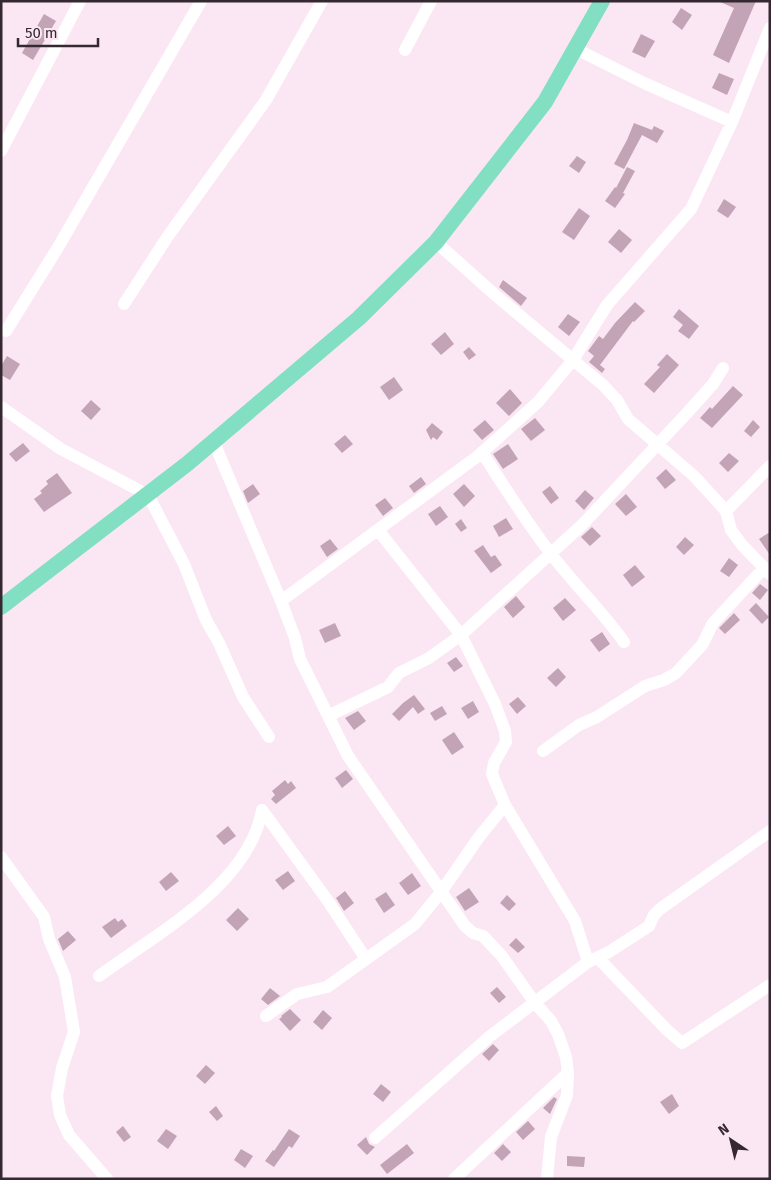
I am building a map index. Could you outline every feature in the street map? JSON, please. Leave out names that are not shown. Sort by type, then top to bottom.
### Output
[{"type":"main road","points":[[1,607],[148,494],[359,318],[436,242],[545,102],[602,1]]},
{"type":"street","points":[[1,151],[80,1]]},
{"type":"street","points":[[6,331],[57,250],[202,1]]},
{"type":"street","points":[[124,304],[168,236],[266,100],[322,1]]},
{"type":"street","points":[[405,50],[431,1]]},
{"type":"street","points":[[281,601],[482,452],[538,402],[573,360],[607,305],[691,209],[732,122],[770,28]]},
{"type":"street","points":[[576,49],[644,83],[732,122]]},
{"type":"street","points":[[436,242],[480,282],[603,385],[617,400],[628,419],[694,476],[726,511],[731,530],[767,572],[713,623],[702,645],[676,673],[664,680],[646,686],[579,726],[543,751]]},
{"type":"street","points":[[328,716],[388,687],[400,673],[429,658],[461,634],[582,525],[632,474],[704,395],[723,368]]},
{"type":"street","points":[[1,408],[61,449],[148,494],[184,564],[203,614],[219,643],[243,697],[269,737]]},
{"type":"street","points":[[213,440],[281,601],[295,638],[300,659],[348,756],[465,926],[474,933],[483,936],[501,955],[535,1003],[551,1021],[558,1034],[566,1057],[568,1073],[567,1095],[551,1137],[547,1179]]},
{"type":"street","points":[[482,452],[509,495],[550,553],[611,622],[624,642]]},
{"type":"street","points":[[726,511],[770,466]]},
{"type":"street","points":[[378,530],[461,634],[495,704],[505,730],[506,742],[494,763],[492,774],[505,805],[575,921],[593,960],[682,1043],[770,985]]},
{"type":"street","points":[[266,1016],[297,994],[327,987],[415,924],[505,805]]},
{"type":"street","points":[[99,976],[194,908],[226,879],[252,843],[260,827],[262,810],[328,901],[366,959]]},
{"type":"street","points":[[375,1138],[489,1037],[593,960],[649,926],[660,908],[770,831]]},
{"type":"street","points":[[1,856],[44,917],[49,939],[65,977],[74,1032],[62,1068],[57,1096],[60,1115],[69,1135],[107,1179]]},
{"type":"street","points":[[454,1179],[568,1073]]},
{"type":"building","points":[[718,1],[756,1],[729,63],[713,55],[734,8]]},
{"type":"building","points":[[681,8],[692,15],[682,30],[672,22]]},
{"type":"building","points":[[44,14],[56,21],[33,60],[22,53]]},
{"type":"building","points":[[641,34],[655,41],[645,58],[632,52]]},
{"type":"building","points":[[719,73],[734,79],[727,95],[712,88]]},
{"type":"building","points":[[634,123],[652,130],[654,126],[664,131],[657,143],[642,135],[624,169],[614,164]]},
{"type":"building","points":[[577,156],[586,162],[579,173],[569,166]]},
{"type":"building","points":[[627,167],[635,171],[623,193],[625,194],[615,208],[605,201],[616,188]]},
{"type":"building","points":[[724,199],[736,207],[728,218],[717,211]]},
{"type":"building","points":[[579,208],[590,216],[574,240],[562,232]]},
{"type":"building","points":[[619,229],[632,240],[621,253],[608,242]]},
{"type":"building","points":[[503,280],[527,298],[521,306],[499,287]]},
{"type":"building","points":[[635,302],[645,311],[633,321],[600,365],[605,369],[602,373],[589,362],[594,356],[588,351],[599,336],[603,339]]},
{"type":"building","points":[[679,309],[699,326],[689,339],[678,331],[683,325],[673,317]]},
{"type":"building","points":[[568,314],[580,322],[569,336],[558,327]]},
{"type":"building","points":[[445,332],[454,344],[441,355],[431,344]]},
{"type":"building","points":[[469,347],[476,355],[469,360],[463,352]]},
{"type":"building","points":[[667,354],[679,365],[654,393],[644,384],[660,367],[657,365]]},
{"type":"building","points":[[7,356],[20,364],[10,380],[1,375],[1,366]]},
{"type":"building","points":[[394,377],[403,390],[389,400],[380,387]]},
{"type":"building","points":[[733,386],[743,395],[712,428],[700,418],[710,407],[712,409]]},
{"type":"building","points":[[510,389],[522,403],[509,416],[496,403]]},
{"type":"building","points":[[91,400],[101,409],[91,420],[81,411]]},
{"type":"building","points":[[535,418],[545,430],[531,441],[521,429]]},
{"type":"building","points":[[485,420],[494,430],[482,440],[473,430]]},
{"type":"building","points":[[753,420],[760,427],[751,437],[744,431]]},
{"type":"building","points":[[432,423],[443,432],[437,440],[433,437],[431,440],[426,430]]},
{"type":"building","points":[[345,435],[353,444],[342,453],[334,444]]},
{"type":"building","points":[[23,443],[30,451],[16,462],[9,454]]},
{"type":"building","points":[[508,444],[518,459],[503,469],[493,454]]},
{"type":"building","points":[[729,453],[739,461],[728,472],[719,463]]},
{"type":"building","points":[[666,469],[676,480],[665,489],[656,478]]},
{"type":"building","points":[[57,473],[72,493],[44,512],[34,499],[42,493],[40,491],[48,484],[46,481]]},
{"type":"building","points":[[421,477],[426,484],[414,493],[409,486]]},
{"type":"building","points":[[253,484],[260,494],[248,503],[243,491]]},
{"type":"building","points":[[464,484],[475,496],[464,507],[453,494]]},
{"type":"building","points":[[550,486],[559,498],[551,504],[542,492]]},
{"type":"building","points":[[585,490],[594,498],[584,510],[575,501]]},
{"type":"building","points":[[626,494],[637,507],[626,516],[615,504]]},
{"type":"building","points":[[385,498],[393,508],[383,516],[375,505]]},
{"type":"building","points":[[440,506],[448,517],[436,526],[428,514]]},
{"type":"building","points":[[506,518],[513,529],[499,537],[493,526]]},
{"type":"building","points":[[461,519],[467,528],[461,532],[455,524]]},
{"type":"building","points":[[592,527],[601,536],[590,546],[581,537]]},
{"type":"building","points":[[770,532],[770,555],[759,539]]},
{"type":"building","points":[[685,537],[694,545],[684,555],[676,547]]},
{"type":"building","points":[[330,539],[338,549],[327,557],[320,546]]},
{"type":"building","points":[[483,545],[491,557],[495,555],[502,565],[491,573],[474,551]]},
{"type":"building","points":[[729,558],[738,565],[729,577],[720,571]]},
{"type":"building","points":[[635,565],[645,577],[632,587],[623,575]]},
{"type":"building","points":[[760,584],[768,590],[760,600],[752,593]]},
{"type":"building","points":[[516,596],[525,607],[513,618],[504,607]]},
{"type":"building","points":[[565,598],[576,610],[563,621],[553,608]]},
{"type":"building","points":[[756,603],[769,617],[762,624],[749,610]]},
{"type":"building","points":[[734,613],[740,620],[725,634],[719,628]]},
{"type":"building","points":[[335,623],[341,636],[325,643],[319,630]]},
{"type":"building","points":[[602,632],[610,644],[599,652],[590,640]]},
{"type":"building","points":[[456,657],[463,666],[454,672],[447,663]]},
{"type":"building","points":[[558,668],[566,677],[556,687],[547,678]]},
{"type":"building","points":[[414,695],[425,709],[418,714],[413,707],[399,721],[392,714]]},
{"type":"building","points":[[518,697],[526,706],[517,714],[509,704]]},
{"type":"building","points":[[473,701],[479,712],[468,719],[461,708]]},
{"type":"building","points":[[442,706],[447,714],[435,721],[430,713]]},
{"type":"building","points":[[358,711],[366,721],[354,730],[345,718]]},
{"type":"building","points":[[454,732],[464,747],[452,755],[442,740]]},
{"type":"building","points":[[346,770],[353,779],[342,788],[335,778]]},
{"type":"building","points":[[285,780],[288,784],[291,781],[296,788],[276,804],[271,799],[275,795],[272,791]]},
{"type":"building","points":[[228,826],[236,836],[224,845],[216,836]]},
{"type":"building","points":[[288,871],[295,881],[283,890],[275,880]]},
{"type":"building","points":[[171,872],[179,881],[166,891],[159,882]]},
{"type":"building","points":[[412,873],[421,886],[408,895],[399,883]]},
{"type":"building","points":[[469,888],[479,902],[465,911],[456,897]]},
{"type":"building","points":[[345,891],[354,903],[344,911],[336,898]]},
{"type":"building","points":[[386,892],[395,905],[384,913],[375,899]]},
{"type":"building","points":[[507,895],[516,904],[509,911],[500,903]]},
{"type":"building","points":[[238,908],[249,919],[237,931],[226,920]]},
{"type":"building","points":[[115,918],[118,922],[122,919],[127,926],[111,938],[102,927]]},
{"type":"building","points":[[68,931],[76,940],[63,951],[58,939]]},
{"type":"building","points":[[516,938],[525,947],[518,953],[509,945]]},
{"type":"building","points":[[497,987],[506,997],[499,1003],[490,993]]},
{"type":"building","points":[[270,988],[280,996],[268,1005],[261,999]]},
{"type":"building","points":[[290,1009],[301,1020],[290,1031],[279,1019]]},
{"type":"building","points":[[323,1010],[332,1018],[322,1030],[313,1022]]},
{"type":"building","points":[[493,1044],[499,1050],[489,1061],[482,1054]]},
{"type":"building","points":[[206,1065],[215,1073],[205,1084],[196,1076]]},
{"type":"building","points":[[381,1084],[391,1092],[383,1102],[373,1094]]},
{"type":"building","points":[[672,1094],[679,1106],[669,1114],[660,1102]]},
{"type":"building","points":[[554,1097],[557,1099],[550,1114],[543,1108]]},
{"type":"building","points":[[216,1106],[223,1116],[217,1121],[209,1112]]},
{"type":"building","points":[[528,1121],[535,1129],[523,1140],[516,1132]]},
{"type":"building","points":[[123,1126],[131,1137],[124,1142],[116,1132]]},
{"type":"building","points":[[166,1129],[177,1136],[168,1149],[157,1141]]},
{"type":"building","points":[[289,1129],[300,1136],[292,1148],[289,1146],[274,1167],[265,1161]]},
{"type":"building","points":[[366,1137],[369,1144],[375,1147],[367,1155],[357,1145]]},
{"type":"building","points":[[407,1144],[414,1153],[387,1174],[380,1165]]},
{"type":"building","points":[[503,1144],[511,1152],[502,1161],[494,1153]]},
{"type":"building","points":[[241,1149],[253,1156],[245,1168],[234,1160]]},
{"type":"building","points":[[567,1156],[585,1157],[584,1167],[567,1166]]}]
